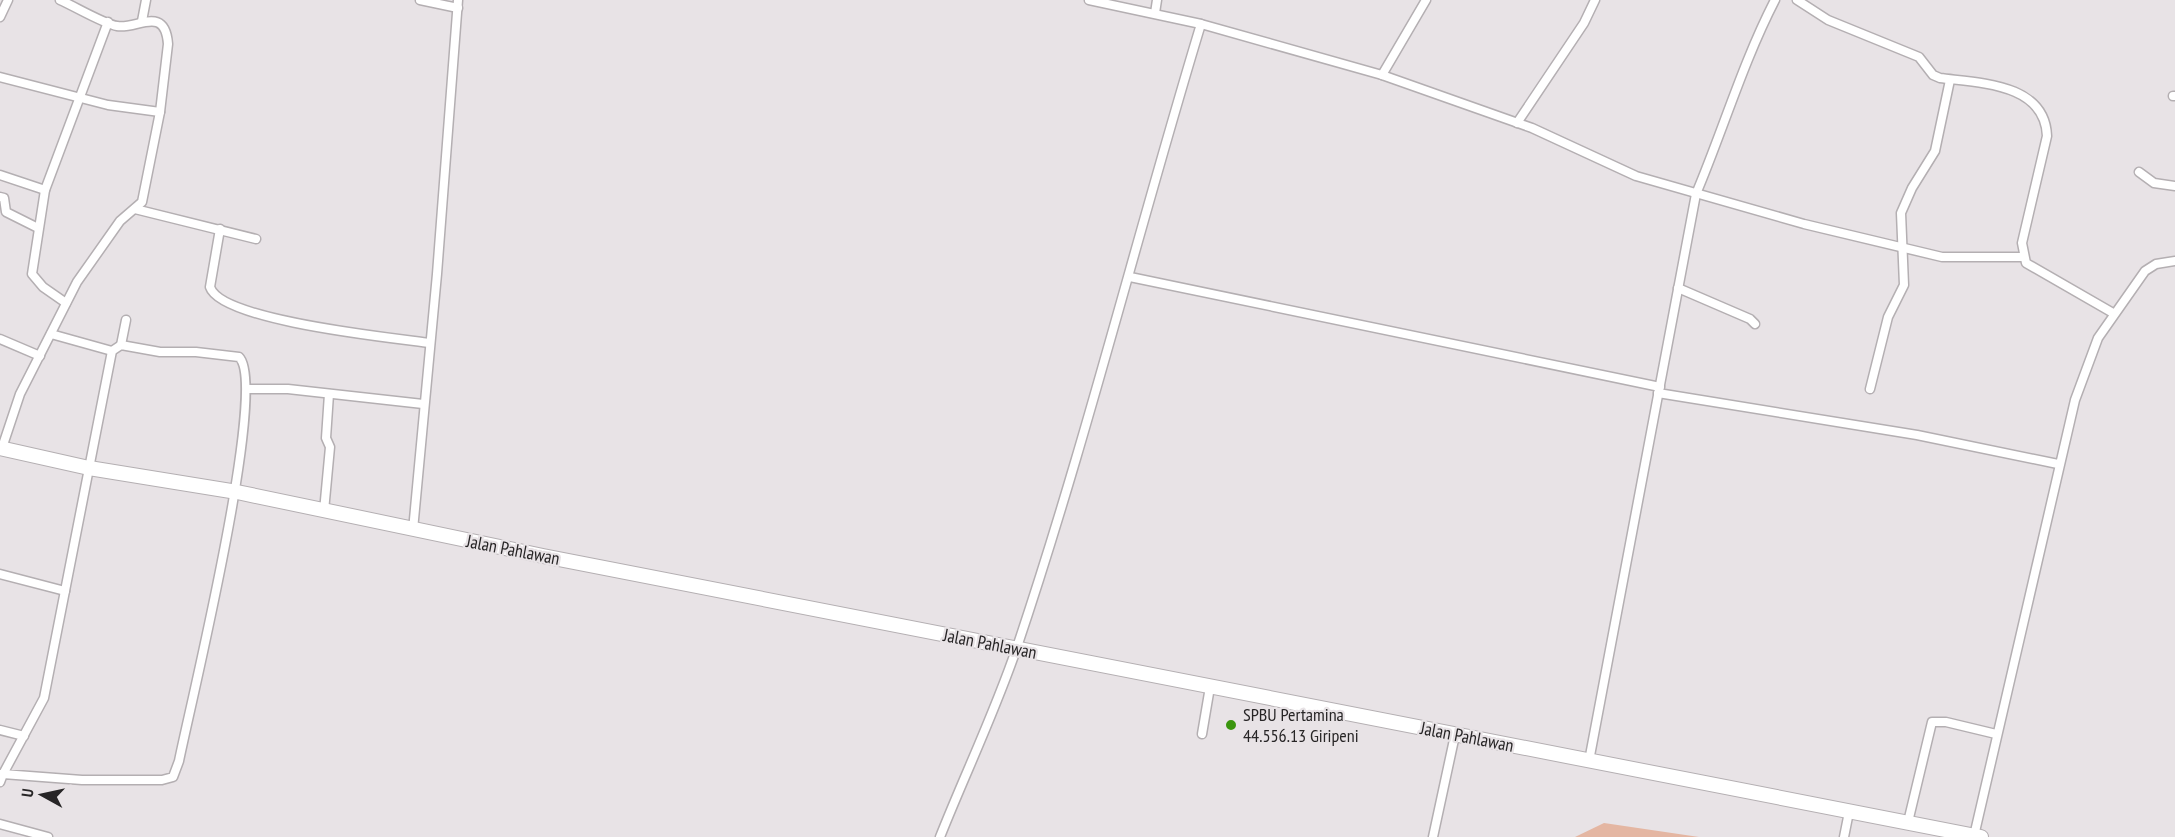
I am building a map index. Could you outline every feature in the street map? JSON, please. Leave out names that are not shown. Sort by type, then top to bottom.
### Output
[{"type":"main road","name":"Jalan Pahlawan","points":[[1,448],[89,468],[237,492],[413,530],[1978,836]]},
{"type":"street","points":[[0,17],[8,0]]},
{"type":"street","points":[[1,448],[20,394],[77,282],[120,221],[142,202],[160,112],[168,36],[162,26],[142,21],[121,26],[60,0]]},
{"type":"street","points":[[142,21],[146,0]]},
{"type":"street","points":[[413,530],[458,4],[420,0]]},
{"type":"street","points":[[1089,0],[1201,24],[1382,75],[1517,123],[1636,176],[1696,194],[1902,249],[1942,257],[2023,257]]},
{"type":"street","points":[[1155,13],[1157,0]]},
{"type":"street","points":[[1382,75],[1426,0]]},
{"type":"street","points":[[1517,123],[1584,22],[1595,0]]},
{"type":"street","points":[[1589,761],[1696,194],[1730,111],[1747,58],[1775,0]]},
{"type":"street","points":[[1797,0],[1828,20],[1919,57],[1933,75],[1950,80],[1982,82],[2012,90],[2040,111],[2047,122],[2048,136],[2022,243],[2023,257],[2026,263],[2113,313]]},
{"type":"street","points":[[66,303],[43,287],[32,274],[38,228],[45,190],[108,22]]},
{"type":"street","points":[[940,837],[1016,649],[1130,277],[1161,156],[1201,24]]},
{"type":"street","points":[[0,77],[108,105],[160,112]]},
{"type":"street","points":[[1870,389],[1888,317],[1904,285],[1900,223],[1903,207],[1935,151],[1950,80]]},
{"type":"street","points":[[2139,172],[2154,183],[2175,186]]},
{"type":"street","points":[[0,175],[45,190]]},
{"type":"street","points":[[0,197],[4,198],[6,212],[38,228]]},
{"type":"street","points":[[135,209],[256,238]]},
{"type":"street","points":[[220,229],[210,286],[213,294],[290,324],[430,343]]},
{"type":"street","points":[[1978,836],[1996,734],[2058,464],[2084,371],[2098,338],[2113,313],[2145,272],[2156,264],[2175,261]]},
{"type":"street","points":[[1130,277],[1659,390],[1917,435],[2058,464]]},
{"type":"street","points":[[1678,288],[1750,319],[1755,324]]},
{"type":"street","points":[[121,345],[126,320]]},
{"type":"street","points":[[51,334],[112,351]]},
{"type":"street","points":[[0,339],[40,356]]},
{"type":"street","points":[[121,345],[160,352],[196,352],[239,357],[245,365],[247,389],[237,492],[173,777],[162,780],[82,780],[1,776],[44,698],[112,351],[121,345]]},
{"type":"street","points":[[247,389],[288,388],[423,404]]},
{"type":"street","points":[[324,511],[330,447],[326,438],[329,394]]},
{"type":"street","points":[[0,574],[65,591]]},
{"type":"street","points":[[1202,734],[1210,687]]},
{"type":"street","points":[[1908,822],[1932,722],[1946,722],[1996,734]]},
{"type":"street","points":[[0,730],[24,736]]},
{"type":"street","points":[[1433,837],[1455,735]]},
{"type":"street","points":[[1844,837],[1849,812]]},
{"type":"street","points":[[0,824],[48,837]]},
{"type":"shaded area","points":[[1604,823],[1699,837],[1575,837]]},
{"type":"place","name":"SPBU Pertamina 44.556.13 Giripeni","points":[[1231,725]]}]
